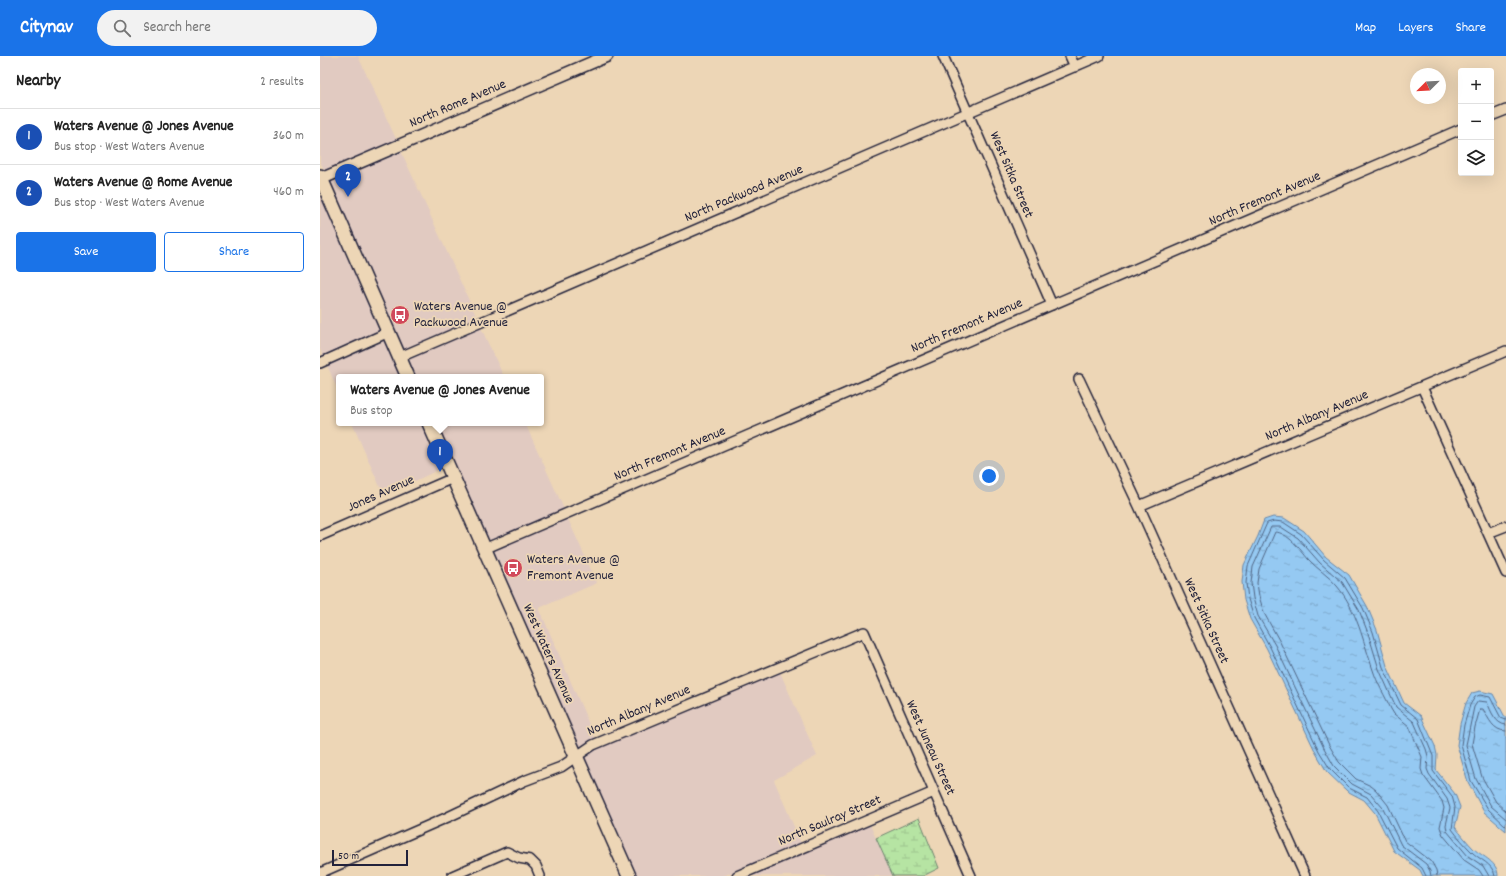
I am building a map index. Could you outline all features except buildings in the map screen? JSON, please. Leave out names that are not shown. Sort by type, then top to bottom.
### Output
[{"type":"main road","points":[[320,178],[407,374]]},
{"type":"main road","name":"West Waters Avenue","points":[[430,426],[629,876]]},
{"type":"street","name":"North Rome Avenue","points":[[320,178],[607,56]]},
{"type":"street","name":"West Sitka Street","points":[[943,56],[1052,305]]},
{"type":"street","points":[[1070,56],[1075,67]]},
{"type":"street","name":"North Packwood Avenue","points":[[400,357],[1099,56]]},
{"type":"street","points":[[1494,115],[1506,110]]},
{"type":"street","name":"North Fremont Avenue","points":[[484,549],[1458,130]]},
{"type":"street","points":[[320,363],[389,332]]},
{"type":"street","name":"North Albany Avenue","points":[[1139,506],[1506,351]]},
{"type":"street","name":"West Sitka Street","points":[[1079,379],[1139,506],[1305,876]]},
{"type":"street","points":[[1422,386],[1506,573]]},
{"type":"street","name":"Jones Avenue","points":[[320,536],[453,478]]},
{"type":"street","points":[[1488,533],[1506,526]]},
{"type":"street","name":"North Albany Avenue","points":[[320,873],[448,817],[524,781],[561,767],[593,745],[864,632]]},
{"type":"street","name":"West Juneau Street","points":[[864,632],[971,876]]},
{"type":"street","name":"North Saulray Street","points":[[736,876],[934,792]]},
{"type":"street","points":[[452,876],[507,852],[519,858],[530,860],[536,866],[540,876]]},
{"type":"shaded area","points":[[320,56],[358,56],[397,141],[325,172],[320,161]]},
{"type":"shaded area","points":[[401,151],[477,318],[403,350],[329,182]]},
{"type":"shaded area","points":[[320,191],[381,330],[323,356],[320,349]]},
{"type":"shaded area","points":[[481,328],[503,374],[414,374],[407,360]]},
{"type":"shaded area","points":[[386,340],[401,374],[336,374],[336,386],[327,365]]},
{"type":"shaded area","points":[[353,426],[423,426],[442,468],[384,496]]},
{"type":"shaded area","points":[[436,426],[526,426],[564,509],[488,542],[454,462],[453,463]]},
{"type":"shaded area","points":[[568,519],[597,583],[539,608],[595,738],[579,748],[492,551]]},
{"type":"shaded area","points":[[780,672],[817,756],[774,780],[801,843],[723,876],[635,876],[583,758],[595,749]]},
{"type":"shaded area","points":[[870,825],[893,876],[750,876]]},
{"type":"green space","points":[[919,818],[939,868],[923,876],[893,876],[876,838]]},
{"type":"water","points":[[1273,517],[1284,518],[1304,531],[1326,557],[1349,575],[1367,606],[1377,630],[1387,666],[1404,703],[1421,716],[1435,746],[1437,755],[1436,770],[1455,794],[1460,807],[1455,827],[1474,849],[1493,863],[1496,867],[1498,876],[1423,876],[1420,870],[1394,851],[1375,813],[1364,800],[1347,791],[1327,772],[1316,753],[1267,649],[1250,619],[1244,600],[1242,582],[1244,565],[1264,520]]},
{"type":"water","points":[[1480,691],[1493,694],[1506,719],[1506,831],[1484,812],[1468,782],[1457,745],[1460,724],[1466,703],[1472,693]]},
{"type":"place","name":"Waters Avenue @ Rome Avenue","points":[[348,197]]},
{"type":"place","name":"Waters Avenue @ Packwood Avenue","points":[[400,315]]},
{"type":"place","name":"Waters Avenue @ Jones Avenue","points":[[440,472]]},
{"type":"place","name":"Waters Avenue @ Fremont Avenue","points":[[513,568]]}]
